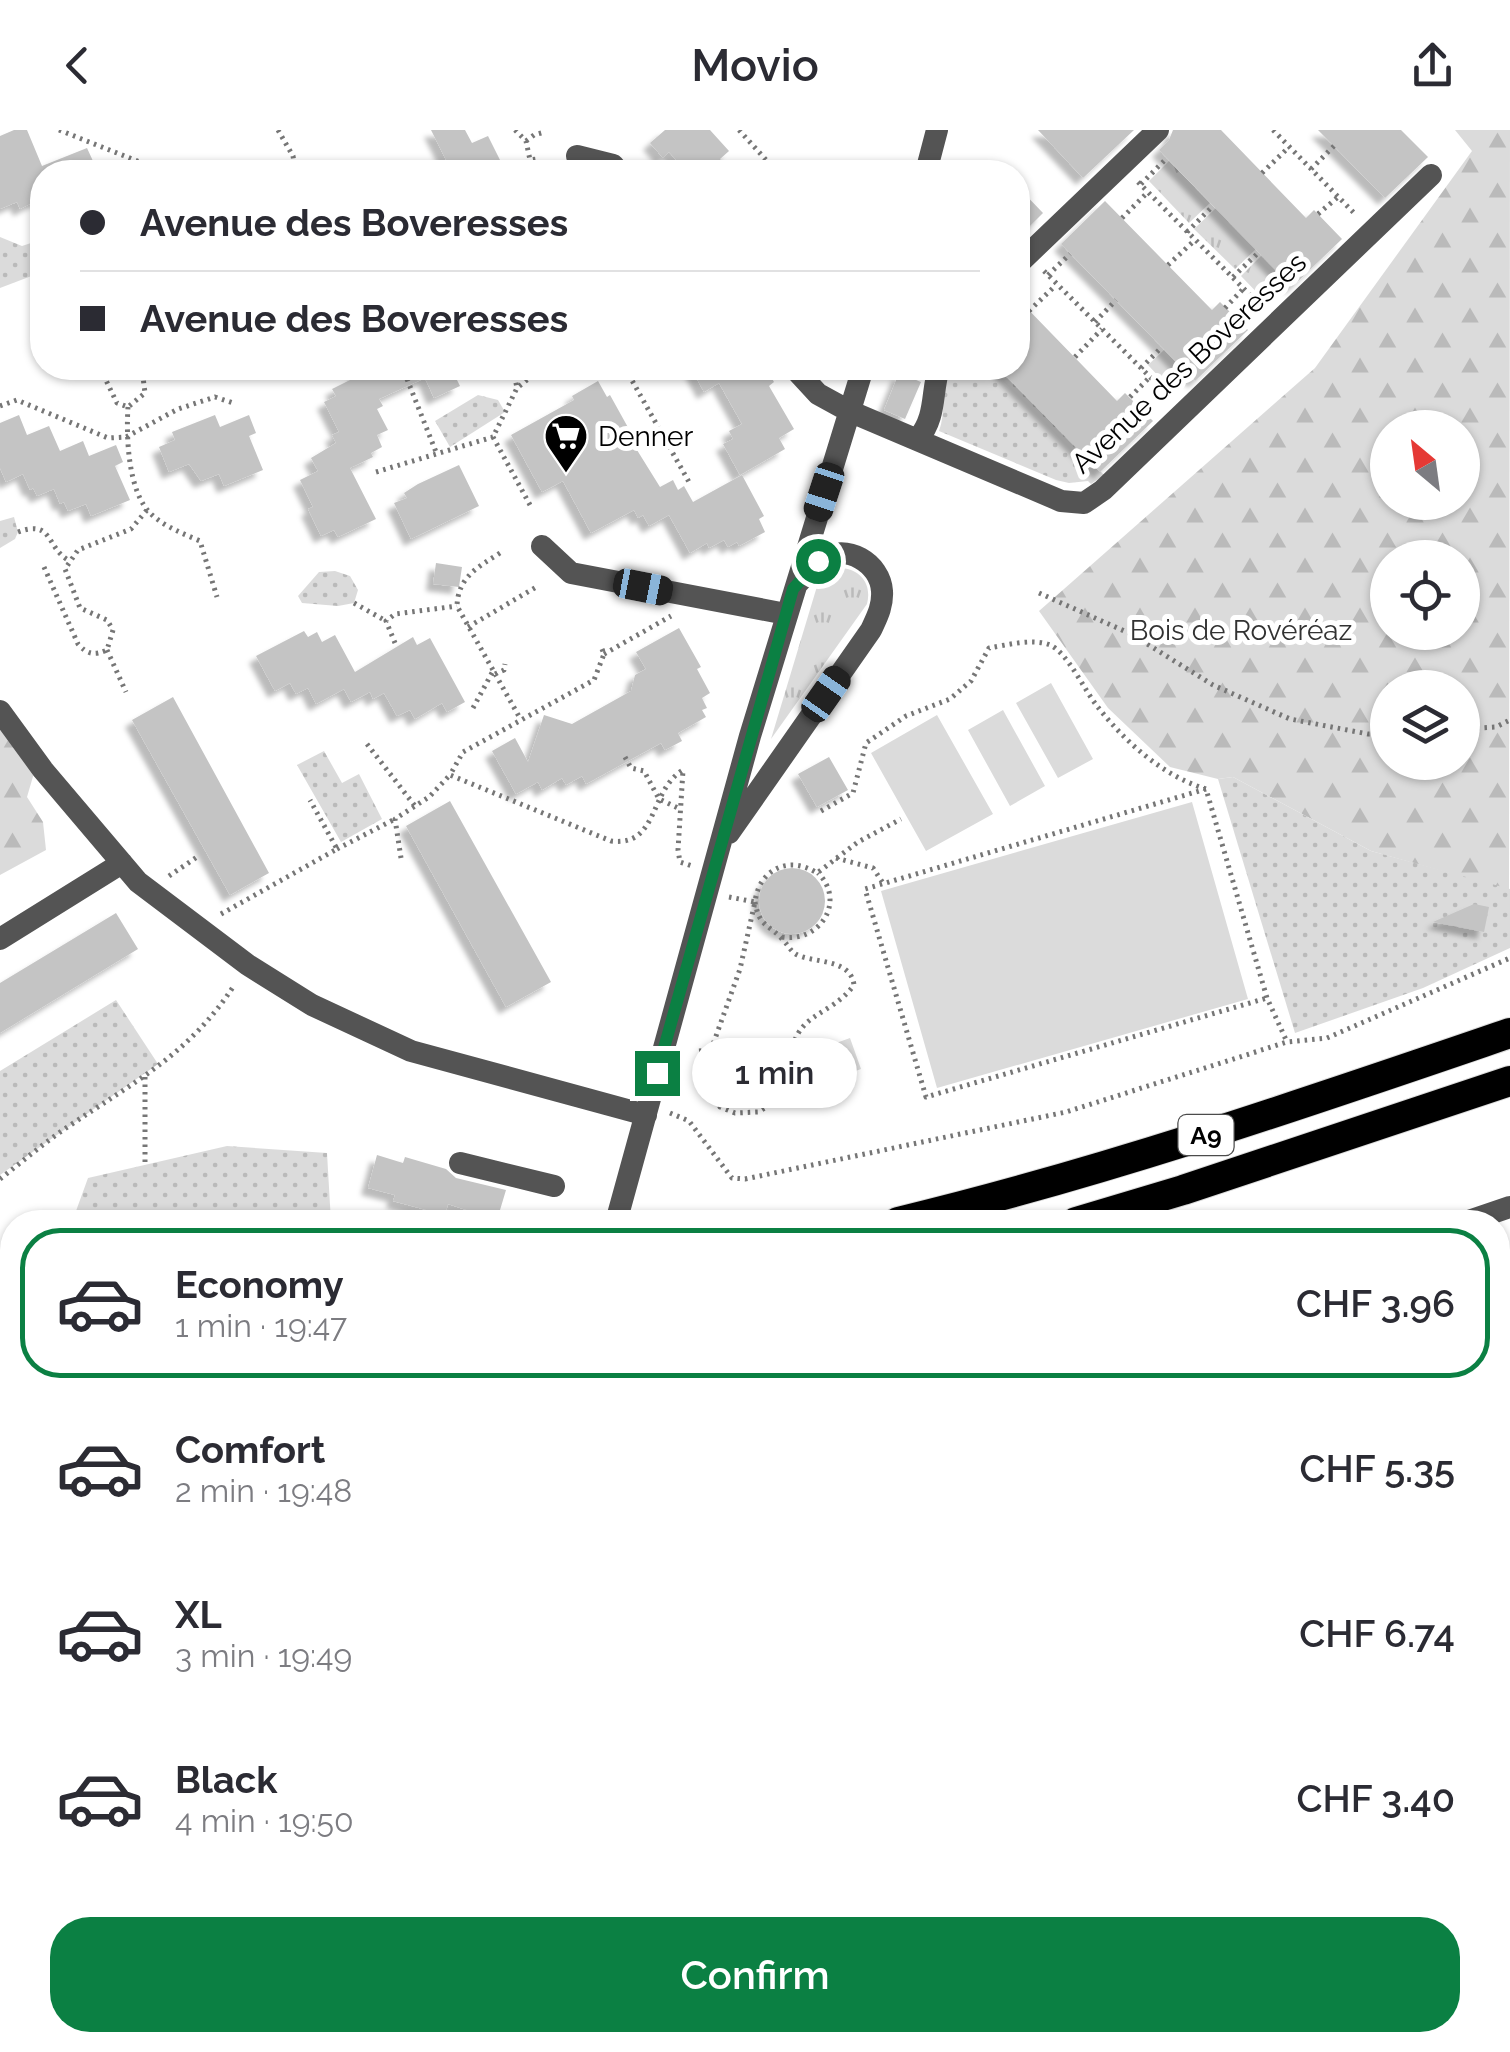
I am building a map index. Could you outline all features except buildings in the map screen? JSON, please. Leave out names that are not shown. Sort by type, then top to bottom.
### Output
[{"type":"highway","name":"A9","points":[[945,1210],[1203,1136],[1510,1033]]},
{"type":"highway","name":"A9","points":[[1116,1210],[1510,1081]]},
{"type":"street","points":[[929,160],[938,130]]},
{"type":"street","points":[[1030,252],[1158,130]]},
{"type":"street","points":[[577,156],[593,160]]},
{"type":"street","name":"Avenue des Boveresses","points":[[805,380],[818,394],[850,412],[1062,501],[1084,503],[1103,490],[1432,175]]},
{"type":"street","points":[[620,1210],[793,589],[859,380]]},
{"type":"street","points":[[918,439],[928,428],[934,410],[938,380]]},
{"type":"street","points":[[542,546],[570,574],[786,614]]},
{"type":"street","points":[[718,850],[871,630],[881,607],[882,590],[876,574],[870,565],[853,555],[823,558],[793,589]]},
{"type":"street","points":[[0,711],[43,770],[122,863],[154,894],[248,965],[312,1005],[411,1051],[647,1110]]},
{"type":"street","points":[[0,938],[122,863]]},
{"type":"street","points":[[460,1163],[554,1186]]},
{"type":"path","points":[[59,130],[135,160]]},
{"type":"path","points":[[278,130],[294,160]]},
{"type":"path","points":[[515,130],[526,141],[533,160]]},
{"type":"path","points":[[739,130],[766,160]]},
{"type":"path","points":[[1273,130],[1355,214]]},
{"type":"path","points":[[526,141],[545,132]]},
{"type":"path","points":[[1310,169],[1334,146]]},
{"type":"path","points":[[1262,172],[1290,147]]},
{"type":"path","points":[[1140,184],[1166,158]]},
{"type":"path","name":"Avenue des Boveresses","points":[[1122,165],[1259,304]]},
{"type":"path","points":[[1122,218],[1148,192]]},
{"type":"path","points":[[1318,214],[1338,197]]},
{"type":"path","points":[[1188,232],[1213,206]]},
{"type":"path","points":[[1168,265],[1195,239]]},
{"type":"path","points":[[1233,277],[1259,252]]},
{"type":"path","points":[[1048,275],[1070,254]]},
{"type":"path","name":"Avenue des Boveresses","points":[[1030,265],[1048,275],[1166,394]]},
{"type":"path","points":[[1030,310],[1056,284]]},
{"type":"path","points":[[1225,308],[1244,288]]},
{"type":"path","points":[[1094,322],[1116,300]]},
{"type":"path","points":[[1075,357],[1102,329]]},
{"type":"path","points":[[1141,368],[1162,348]]},
{"type":"path","points":[[1130,398],[1150,377]]},
{"type":"path","points":[[106,380],[117,403],[128,407]]},
{"type":"path","points":[[143,380],[144,393],[128,407],[129,462],[147,510],[168,528],[200,540],[216,597]]},
{"type":"path","points":[[407,380],[436,452]]},
{"type":"path","points":[[516,380],[517,388]]},
{"type":"path","points":[[376,472],[493,437],[517,388],[527,380]]},
{"type":"path","points":[[632,380],[688,482]]},
{"type":"path","points":[[0,406],[17,400],[108,438],[126,437],[178,409],[215,397],[236,404]]},
{"type":"path","points":[[493,437],[530,505]]},
{"type":"path","points":[[126,692],[107,650],[113,630],[108,620],[80,608],[66,576],[68,560],[78,550],[131,529],[147,510]]},
{"type":"path","points":[[18,532],[38,528],[68,560]]},
{"type":"path","points":[[500,552],[466,576],[457,592],[456,606],[521,720]]},
{"type":"path","points":[[44,567],[78,644],[86,652],[97,654],[107,650]]},
{"type":"path","points":[[468,627],[538,586]]},
{"type":"path","points":[[1039,592],[1131,634],[1214,685],[1290,719],[1370,734]]},
{"type":"path","points":[[354,603],[386,621],[395,642]]},
{"type":"path","points":[[386,621],[395,614],[456,606]]},
{"type":"path","points":[[221,914],[430,797],[450,775],[462,752],[594,680],[603,652],[682,610]]},
{"type":"path","points":[[821,811],[853,793],[866,743],[906,716],[950,699],[971,681],[989,648],[1020,643],[1048,644],[1059,651],[1098,708],[1133,744],[1166,772],[1206,789]]},
{"type":"path","points":[[473,708],[494,673],[504,670],[504,664]]},
{"type":"path","points":[[1480,728],[1496,727],[1510,720]]},
{"type":"path","points":[[367,744],[415,806]]},
{"type":"path","points":[[625,757],[632,768],[644,771],[660,799],[680,809]]},
{"type":"path","points":[[450,775],[621,843],[641,836],[672,777],[684,770],[680,862],[695,868]]},
{"type":"path","points":[[1206,789],[866,889],[926,1097],[1267,998]]},
{"type":"path","points":[[1206,789],[1267,998],[1287,1042]]},
{"type":"path","points":[[310,800],[337,849]]},
{"type":"path","points":[[394,819],[401,858]]},
{"type":"path","points":[[818,872],[858,842],[900,819]]},
{"type":"path","points":[[154,894],[173,871],[198,856]]},
{"type":"path","points":[[836,858],[873,868],[883,883]]},
{"type":"path","points":[[756,902],[764,926],[782,937],[797,956],[844,968],[854,980],[849,992],[800,1028],[792,1044],[792,1064],[801,1072],[818,1076],[758,1112],[735,1113],[720,1106],[712,1094],[711,1050],[740,970],[756,902],[762,879],[780,866],[799,864],[824,878],[830,897],[825,920],[800,938],[782,937]]},
{"type":"path","points":[[726,896],[756,902]]},
{"type":"path","points":[[647,1110],[689,1121],[721,1167],[732,1178],[745,1179],[1066,1112],[1287,1042],[1327,1038],[1510,958]]},
{"type":"path","points":[[0,1179],[180,1050],[248,965]]},
{"type":"path","points":[[699,1051],[711,1050],[719,1057]]},
{"type":"path","points":[[145,1077],[145,1167]]},
{"type":"green space","name":"Bois de Rovéréaz","points":[[1455,130],[1510,130],[1509,890],[1371,851],[1233,777],[1218,779],[1170,767],[1108,708],[1039,611],[1315,368],[1472,151]]},
{"type":"green space","points":[[1169,161],[1210,203],[1189,223],[1149,181]]},
{"type":"green space","points":[[1216,208],[1256,249],[1235,269],[1194,229]]},
{"type":"green space","points":[[0,237],[22,246],[30,243],[30,277],[0,288]]},
{"type":"green space","points":[[1262,255],[1288,283],[1267,303],[1241,276]]},
{"type":"green space","points":[[1164,350],[1191,377],[1174,393],[1148,365]]},
{"type":"green space","points":[[1010,380],[1104,475],[1091,484],[1056,480],[939,431],[943,383]]},
{"type":"green space","points":[[478,395],[498,400],[505,412],[450,447],[435,421]]},
{"type":"green space","points":[[14,517],[18,532],[15,539],[0,548],[0,521]]},
{"type":"green space","points":[[842,568],[864,579],[867,604],[771,739],[818,583]]},
{"type":"green space","points":[[335,571],[350,576],[358,590],[354,603],[302,603],[298,596],[319,572]]},
{"type":"green space","points":[[1051,683],[1093,759],[1058,778],[1016,703]]},
{"type":"green space","points":[[1003,710],[1045,786],[1010,806],[968,730]]},
{"type":"green space","points":[[0,714],[39,756],[27,797],[43,822],[46,850],[0,875]]},
{"type":"green space","points":[[937,715],[993,814],[926,851],[871,753]]},
{"type":"green space","points":[[324,751],[342,783],[359,774],[382,819],[341,842],[297,765]]},
{"type":"green space","points":[[1233,777],[1371,851],[1510,889],[1510,948],[1423,988],[1295,1033],[1218,779]]},
{"type":"green space","points":[[1192,802],[1248,999],[937,1088],[881,891]]},
{"type":"green space","points":[[116,1000],[158,1064],[0,1175],[0,1071]]},
{"type":"green space","points":[[850,1038],[861,1069],[826,1082],[814,1051]]},
{"type":"green space","points":[[227,1146],[327,1153],[330,1210],[76,1210],[88,1178]]},
{"type":"place","name":"Denner","points":[[566,474]]},
{"type":"route","points":[[657,1073],[793,589],[818,561]]}]
